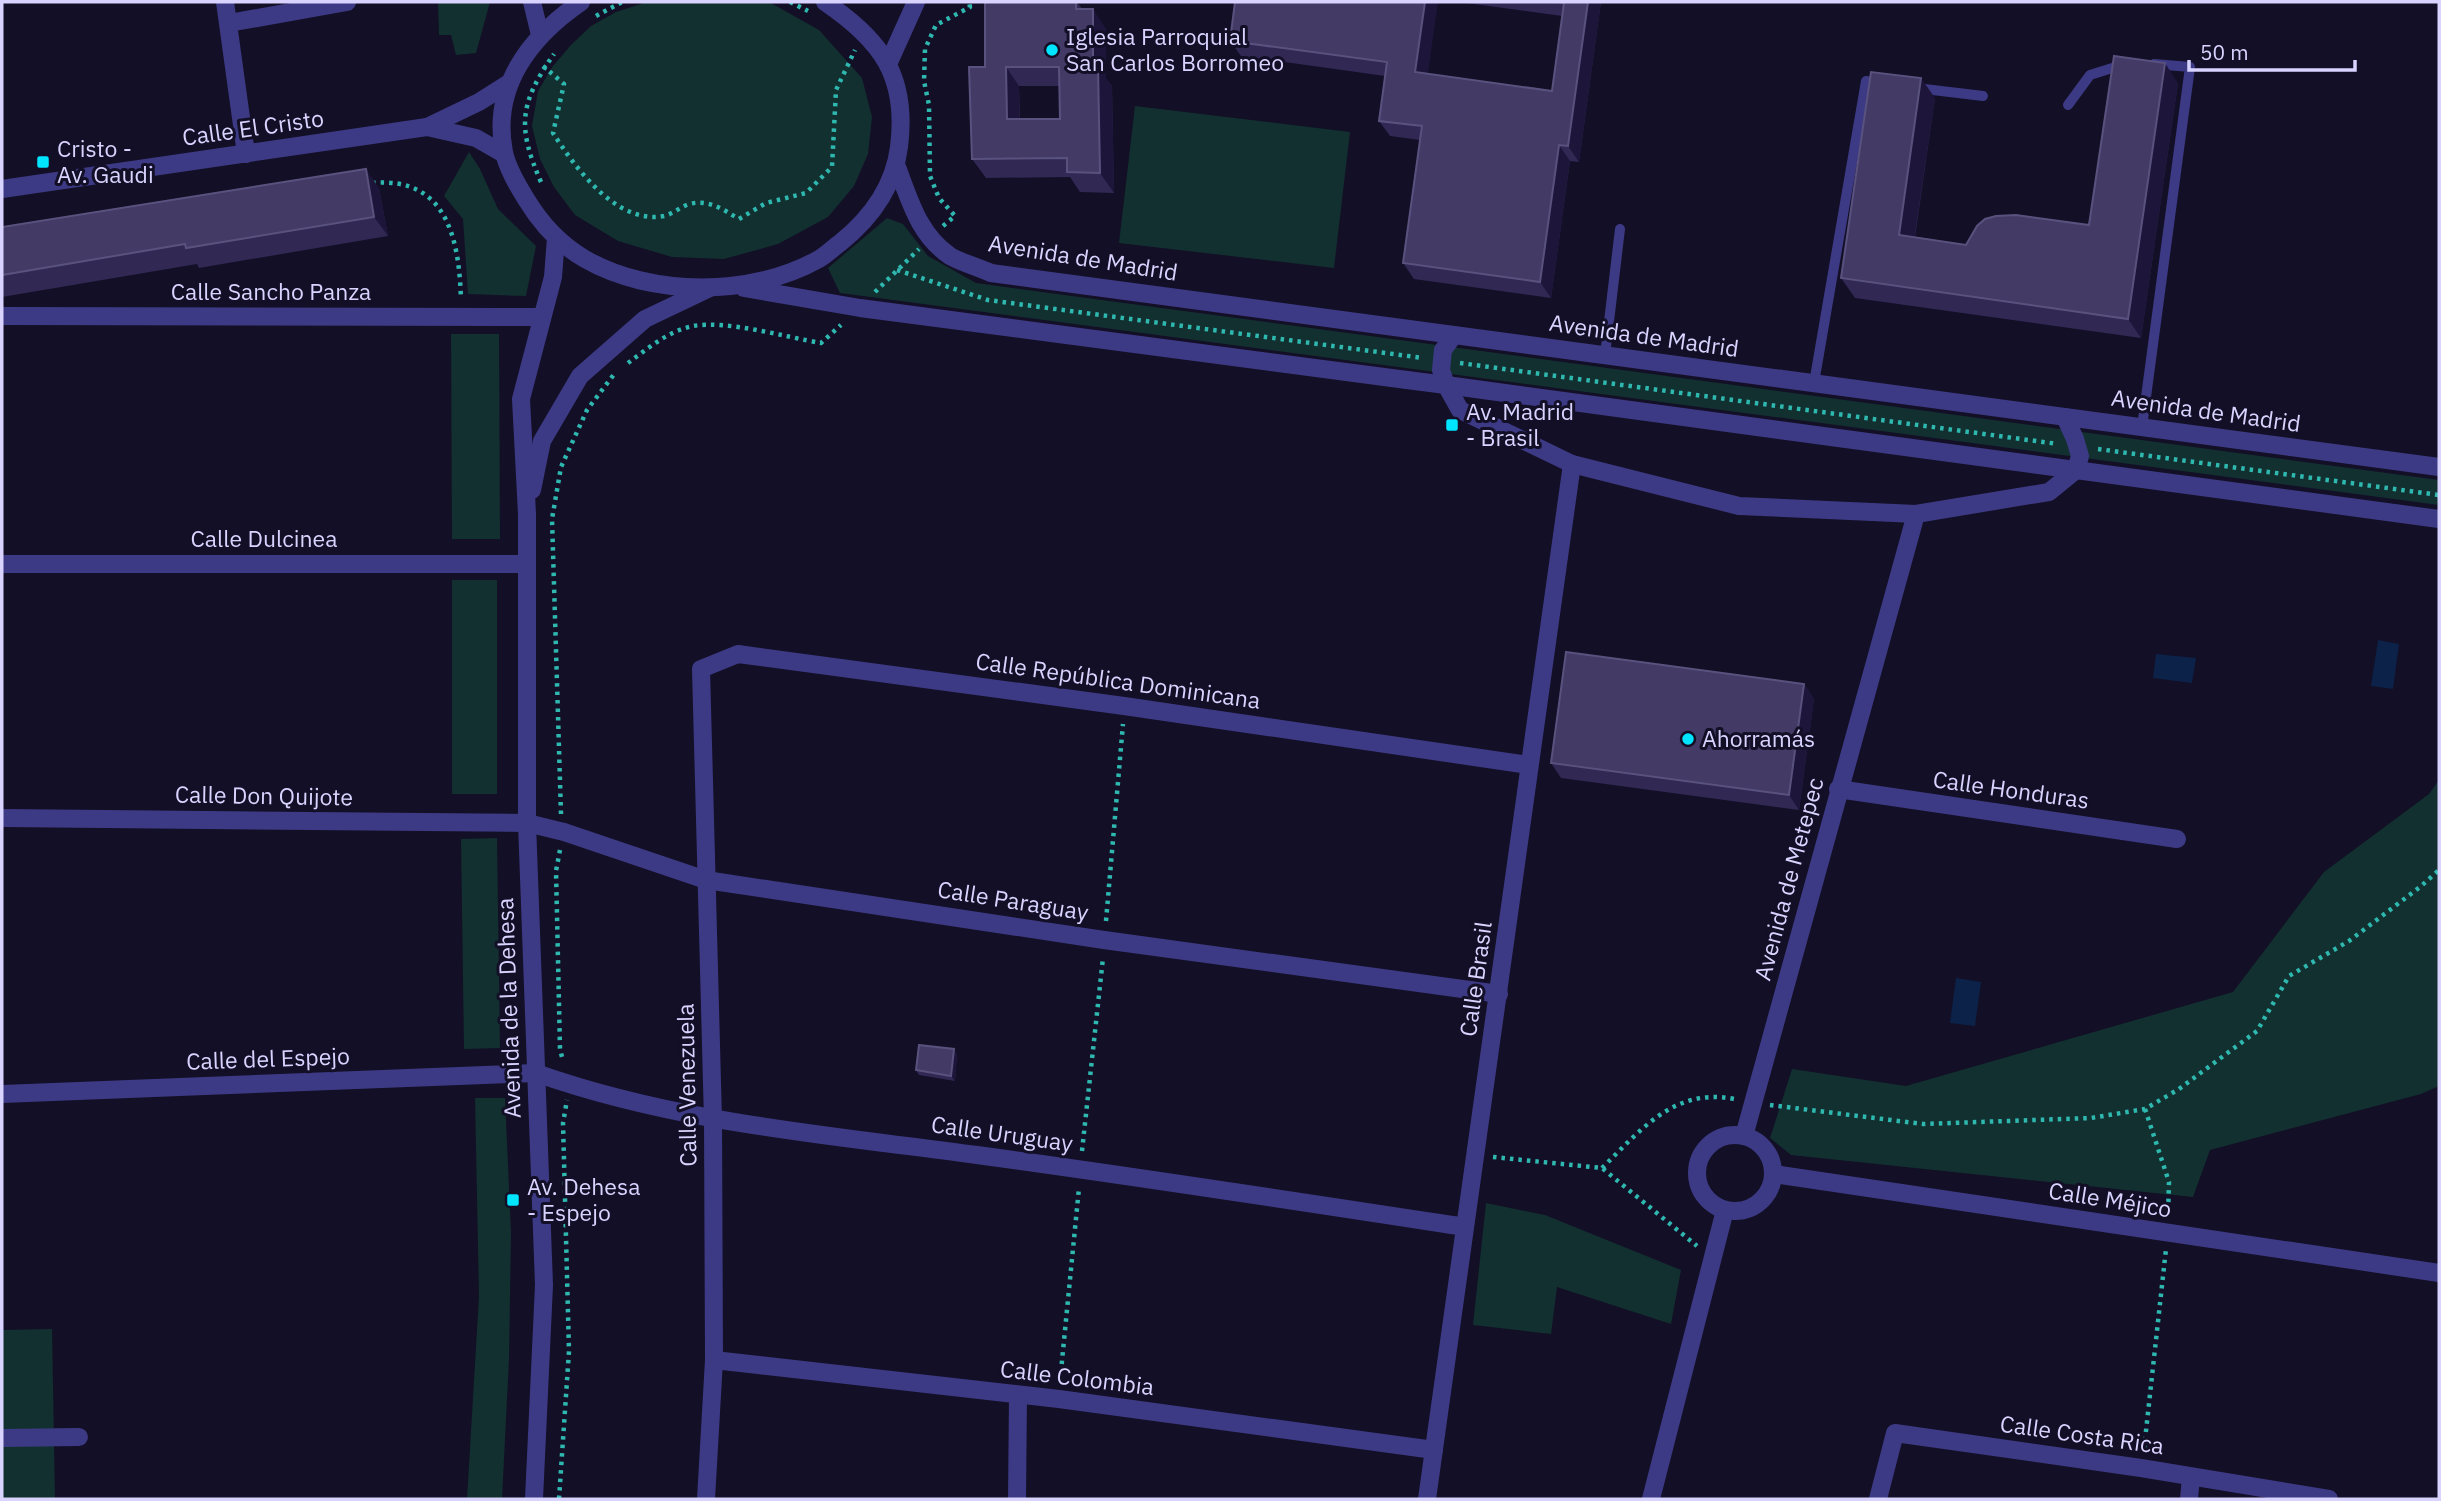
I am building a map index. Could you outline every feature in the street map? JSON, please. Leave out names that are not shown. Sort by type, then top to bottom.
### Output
[{"type":"street","points":[[225,2],[246,154]]},
{"type":"street","points":[[229,23],[347,2]]},
{"type":"street","points":[[532,2],[540,35]]},
{"type":"street","points":[[581,2],[540,35],[509,83],[502,104],[504,154],[519,188],[540,222],[583,258],[608,270],[642,281],[713,287],[737,286],[775,277],[819,259],[865,221],[881,200],[897,167],[901,134],[899,109],[888,62],[852,20],[821,9]]},
{"type":"street","points":[[888,62],[916,2]]},
{"type":"street","name":"Calle El Cristo","points":[[2,189],[427,127],[480,102],[509,83]]},
{"type":"street","name":"Calle El Cristo","points":[[427,127],[476,138],[504,154]]},
{"type":"street","name":"Avenida de Madrid","points":[[897,167],[912,207],[929,239],[952,257],[991,273],[2439,467]]},
{"type":"street","name":"Avenida de la Dehesa","points":[[534,1499],[544,1285],[527,823],[527,514],[521,400],[553,277],[556,238]]},
{"type":"street","points":[[737,286],[860,307],[2439,519]]},
{"type":"street","name":"Avenida de la Dehesa","points":[[527,514],[542,441],[580,376],[645,319],[713,287]]},
{"type":"street","name":"Calle Sancho Panza","points":[[2,316],[541,317]]},
{"type":"street","points":[[1454,335],[1443,350],[1441,370],[1460,410],[1572,464],[1739,506],[1916,514],[2049,492],[2076,470],[2080,456],[2065,417]]},
{"type":"street","name":"Calle Brasil","points":[[1427,1499],[1572,464]]},
{"type":"street","name":"Avenida de Metepec","points":[[1744,1136],[1916,514]]},
{"type":"street","name":"Calle Dulcinea","points":[[2,564],[527,564]]},
{"type":"street","name":"Calle República Dominicana","points":[[701,670],[738,654],[1530,765]]},
{"type":"street","name":"Calle Venezuela","points":[[701,670],[713,1120],[714,1360],[706,1499]]},
{"type":"street","name":"Calle Honduras","points":[[1838,789],[2177,839]]},
{"type":"street","name":"Calle Don Quijote","points":[[2,818],[527,823]]},
{"type":"street","name":"Calle Paraguay","points":[[527,823],[564,832],[706,880],[1104,940],[1499,994]]},
{"type":"street","name":"Calle Uruguay","points":[[536,1073],[569,1085],[713,1120],[1080,1169],[1465,1227]]},
{"type":"street","name":"Calle del Espejo","points":[[2,1094],[536,1073]]},
{"type":"street","points":[[1731,1135],[1756,1140],[1766,1149],[1774,1174],[1772,1186],[1758,1204],[1737,1212],[1713,1205],[1698,1184],[1697,1170],[1707,1146],[1731,1135]]},
{"type":"street","name":"Calle Méjico","points":[[1774,1174],[2439,1273]]},
{"type":"street","points":[[1651,1499],[1725,1210]]},
{"type":"street","name":"Calle Colombia","points":[[714,1360],[1059,1399],[1434,1450]]},
{"type":"street","points":[[1017,1499],[1018,1395]]},
{"type":"street","name":"Calle Costa Rica","points":[[1878,1499],[1895,1433],[2141,1468],[2329,1499]]},
{"type":"street","points":[[2,1438],[79,1437]]},
{"type":"street","points":[[2189,1499],[2191,1476]]},
{"type":"lane","points":[[2068,105],[2090,75],[2139,62],[2190,67],[2142,427]]},
{"type":"lane","points":[[1814,383],[1866,81],[1892,85]]},
{"type":"lane","points":[[1905,86],[1983,96]]},
{"type":"lane","points":[[1605,355],[1620,229]]},
{"type":"path","points":[[591,19],[622,2]]},
{"type":"path","points":[[790,2],[821,9]]},
{"type":"path","points":[[559,1499],[569,1351],[563,1123],[569,1085],[560,1049],[556,871],[564,832],[559,803],[552,519],[561,467],[587,410],[615,373],[656,342],[692,326],[721,325],[821,343],[955,216],[939,198],[930,176],[929,105],[924,81],[925,49],[936,24],[970,8],[968,2]]},
{"type":"path","points":[[847,40],[863,59]]},
{"type":"path","points":[[547,193],[528,151],[526,107],[532,88],[560,45]]},
{"type":"path","points":[[545,67],[564,83],[552,133],[578,170],[611,201],[643,216],[665,216],[688,204],[709,202],[739,219],[766,203],[806,193],[832,167],[836,90],[855,49]]},
{"type":"path","points":[[362,185],[388,183],[407,186],[434,202],[449,224],[456,243],[460,264],[461,317]]},
{"type":"path","points":[[897,270],[988,300],[2439,495]]},
{"type":"path","points":[[985,323],[991,273]]},
{"type":"path","points":[[1407,380],[1414,329]]},
{"type":"path","points":[[2184,485],[2191,434]]},
{"type":"path","points":[[1059,1399],[1124,706]]},
{"type":"path","points":[[1602,1168],[1662,1111],[1682,1103],[1713,1098],[1923,1124],[2091,1118],[2145,1109],[2179,1089],[2257,1031],[2289,976],[2349,941],[2439,870]]},
{"type":"path","points":[[2141,1468],[2168,1234],[2169,1182],[2145,1109]]},
{"type":"path","points":[[1475,1155],[1602,1168],[1693,1245],[1714,1252]]},
{"type":"green space","points":[[438,2],[490,2],[476,53],[456,55],[451,35],[439,35]]},
{"type":"green space","points":[[647,2],[769,2],[819,30],[862,78],[872,117],[868,154],[854,186],[828,217],[778,244],[724,259],[672,257],[618,241],[575,215],[554,187],[540,159],[532,126],[538,91],[553,66],[591,26],[616,12]]},
{"type":"green space","points":[[1135,106],[1350,132],[1334,268],[1119,243]]},
{"type":"green space","points":[[469,152],[498,209],[536,246],[526,296],[468,294],[463,219],[444,196]]},
{"type":"green space","points":[[887,218],[903,224],[928,256],[976,283],[2439,480],[2439,505],[840,293],[828,268]]},
{"type":"green space","points":[[451,334],[499,334],[500,539],[452,539]]},
{"type":"green space","points":[[452,580],[497,580],[497,794],[452,794]]},
{"type":"green space","points":[[2439,780],[2439,1086],[2421,1094],[2210,1150],[2193,1197],[1791,1155],[1770,1138],[1792,1069],[1906,1086],[2233,992],[2324,872],[2429,794]]},
{"type":"green space","points":[[497,838],[500,1048],[464,1049],[461,839]]},
{"type":"green space","points":[[475,1098],[505,1098],[511,1233],[509,1359],[502,1499],[467,1499],[479,1296]]},
{"type":"green space","points":[[1486,1203],[1545,1215],[1681,1270],[1671,1324],[1557,1287],[1551,1334],[1473,1325]]},
{"type":"green space","points":[[52,1329],[55,1499],[2,1499],[2,1330]]},
{"type":"water","points":[[2378,640],[2399,644],[2393,689],[2371,686]]},
{"type":"water","points":[[2156,654],[2196,658],[2192,683],[2153,678]]},
{"type":"water","points":[[1956,978],[1981,982],[1975,1026],[1950,1023]]},
{"type":"building","points":[[985,2],[1076,2],[1076,9],[1093,9],[1093,67],[1098,67],[1100,173],[1067,172],[1067,158],[972,159],[969,67],[985,67]],"holes":[[[1006,67],[1059,67],[1060,119],[1007,119]]]},
{"type":"building","points":[[1235,2],[1425,2],[1415,72],[1552,91],[1564,3],[1558,2],[1588,2],[1568,146],[1559,145],[1540,282],[1403,263],[1422,126],[1379,121],[1387,62],[1230,41]]},
{"type":"building","points":[[2114,56],[2165,63],[2128,319],[1841,278],[1871,72],[1921,78],[1899,235],[1966,245],[1977,226],[1985,219],[1996,216],[2016,215],[2089,225]]},
{"type":"building","points":[[366,169],[374,217],[186,248],[185,244],[2,275],[2,227]]},
{"type":"building","name":"Ahorramás","points":[[1566,652],[1804,684],[1789,795],[1551,763]]},
{"type":"building","points":[[919,1045],[954,1049],[951,1076],[916,1070]]},
{"type":"place","name":"Iglesia Parroquial San Carlos Borromeo","points":[[1052,50]]},
{"type":"place","name":"Cristo - Av. Gaudi","points":[[43,162]]},
{"type":"place","name":"Av. Madrid - Brasil","points":[[1452,425]]},
{"type":"place","name":"Ahorramás","points":[[1688,739]]},
{"type":"place","name":"Av. Dehesa - Espejo","points":[[513,1200]]}]
